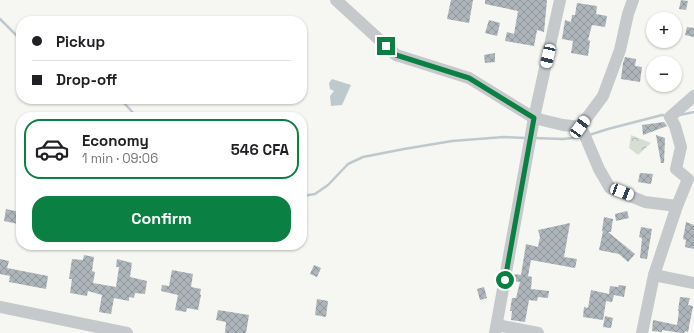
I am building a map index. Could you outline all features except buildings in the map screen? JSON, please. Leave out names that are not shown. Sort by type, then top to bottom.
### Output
[{"type":"street","points":[[336,0],[396,55],[469,78],[534,118],[563,125],[580,127]]},
{"type":"street","points":[[538,333],[496,329],[534,118],[560,0]]},
{"type":"street","points":[[580,127],[603,96],[620,50],[628,14],[633,0]]},
{"type":"street","points":[[642,333],[654,275],[677,206],[688,179],[676,170],[681,147],[670,117],[694,96]]},
{"type":"street","points":[[580,127],[599,169],[610,188],[645,202],[677,206]]},
{"type":"street","points":[[654,275],[694,283]]},
{"type":"street","points":[[0,307],[127,333]]},
{"type":"green space","points":[[631,135],[651,143],[638,155],[629,148]]},
{"type":"shaded area","points":[[332,79],[351,85],[342,105],[331,106],[330,96],[334,91],[330,89],[329,83]]},
{"type":"waterway","points":[[0,19],[16,35]]},
{"type":"waterway","points":[[125,104],[132,112]]},
{"type":"waterway","points":[[680,115],[694,112]]},
{"type":"waterway","points":[[589,135],[662,115],[667,116]]},
{"type":"waterway","points":[[307,195],[315,194],[328,185],[348,164],[363,157],[452,141],[504,137],[526,138]]},
{"type":"waterway","points":[[533,138],[563,139],[582,137]]},
{"type":"route","points":[[386,46],[396,55],[469,78],[534,118],[505,280]]}]
